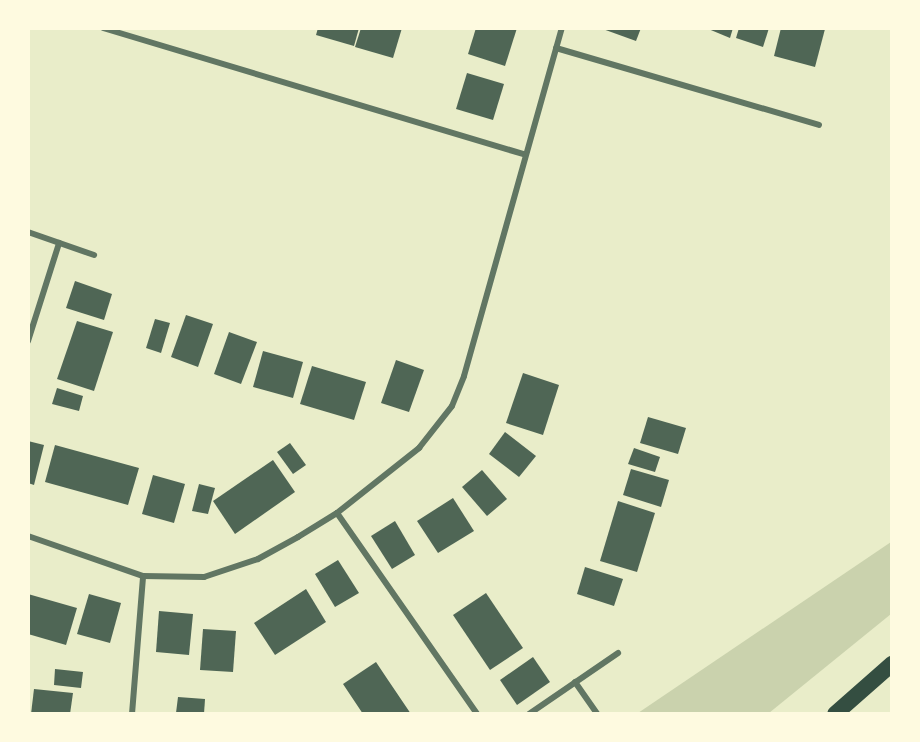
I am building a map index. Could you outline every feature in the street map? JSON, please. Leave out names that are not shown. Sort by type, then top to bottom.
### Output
[{"type":"highway","points":[[835,714],[891,664]]},
{"type":"street","points":[[103,28],[525,155]]},
{"type":"street","points":[[28,536],[143,576],[176,580],[226,572],[258,559],[337,513],[419,448],[452,406],[464,376],[562,28]]},
{"type":"street","points":[[556,48],[819,124]]},
{"type":"street","points":[[28,232],[94,255]]},
{"type":"street","points":[[28,341],[59,243]]},
{"type":"street","points":[[337,513],[477,714]]},
{"type":"street","points":[[132,714],[143,576]]},
{"type":"street","points":[[529,714],[618,653]]},
{"type":"street","points":[[575,682],[597,714]]},
{"type":"green space","points":[[891,542],[891,614],[769,713],[638,713]]},
{"type":"building","points":[[318,28],[359,28],[354,46],[316,35]]},
{"type":"building","points":[[361,28],[402,28],[393,58],[355,47]]},
{"type":"building","points":[[476,28],[517,28],[505,66],[468,54]]},
{"type":"building","points":[[600,28],[641,28],[636,41]]},
{"type":"building","points":[[706,28],[733,28],[730,38]]},
{"type":"building","points":[[739,28],[769,28],[763,47],[736,38]]},
{"type":"building","points":[[781,28],[825,29],[815,67],[774,56]]},
{"type":"building","points":[[467,73],[504,84],[493,120],[456,109]]},
{"type":"building","points":[[75,281],[112,294],[104,320],[66,308]]},
{"type":"building","points":[[186,315],[213,324],[198,367],[171,357]]},
{"type":"building","points":[[155,319],[170,323],[161,353],[146,348]]},
{"type":"building","points":[[77,321],[113,332],[94,391],[57,379]]},
{"type":"building","points":[[229,332],[257,342],[241,384],[214,374]]},
{"type":"building","points":[[263,351],[303,362],[293,398],[253,387]]},
{"type":"building","points":[[396,360],[424,370],[409,412],[381,403]]},
{"type":"building","points":[[312,366],[366,382],[354,420],[300,404]]},
{"type":"building","points":[[523,373],[559,385],[543,435],[506,423]]},
{"type":"building","points":[[57,388],[83,396],[79,411],[52,404]]},
{"type":"building","points":[[648,417],[686,428],[678,454],[640,443]]},
{"type":"building","points":[[505,432],[536,456],[519,477],[489,454]]},
{"type":"building","points":[[28,441],[44,445],[34,485],[28,483]]},
{"type":"building","points":[[290,443],[306,465],[293,474],[277,452]]},
{"type":"building","points":[[55,445],[139,468],[128,505],[45,482]]},
{"type":"building","points":[[634,448],[660,457],[655,472],[628,464]]},
{"type":"building","points":[[273,460],[295,492],[235,534],[213,501]]},
{"type":"building","points":[[631,469],[669,480],[661,507],[623,495]]},
{"type":"building","points":[[482,470],[507,499],[487,516],[462,487]]},
{"type":"building","points":[[153,475],[185,484],[174,523],[142,514]]},
{"type":"building","points":[[199,484],[215,488],[208,514],[192,511]]},
{"type":"building","points":[[453,498],[474,531],[438,553],[417,521]]},
{"type":"building","points":[[618,501],[655,513],[637,572],[600,561]]},
{"type":"building","points":[[395,521],[415,555],[392,569],[371,536]]},
{"type":"building","points":[[338,560],[359,593],[335,607],[315,574]]},
{"type":"building","points":[[585,567],[623,579],[614,606],[577,594]]},
{"type":"building","points":[[306,589],[326,622],[275,655],[254,623]]},
{"type":"building","points":[[486,593],[523,648],[490,670],[453,615]]},
{"type":"building","points":[[28,594],[77,608],[66,645],[28,634]]},
{"type":"building","points":[[89,594],[121,603],[110,643],[77,634]]},
{"type":"building","points":[[159,611],[193,614],[189,655],[156,652]]},
{"type":"building","points":[[203,629],[236,631],[233,672],[200,670]]},
{"type":"building","points":[[533,657],[550,682],[517,705],[500,680]]},
{"type":"building","points":[[376,662],[411,714],[363,714],[343,684]]},
{"type":"building","points":[[55,669],[83,672],[81,688],[54,685]]},
{"type":"building","points":[[34,689],[73,693],[70,714],[31,714]]},
{"type":"building","points":[[178,697],[205,699],[204,714],[176,713]]}]
